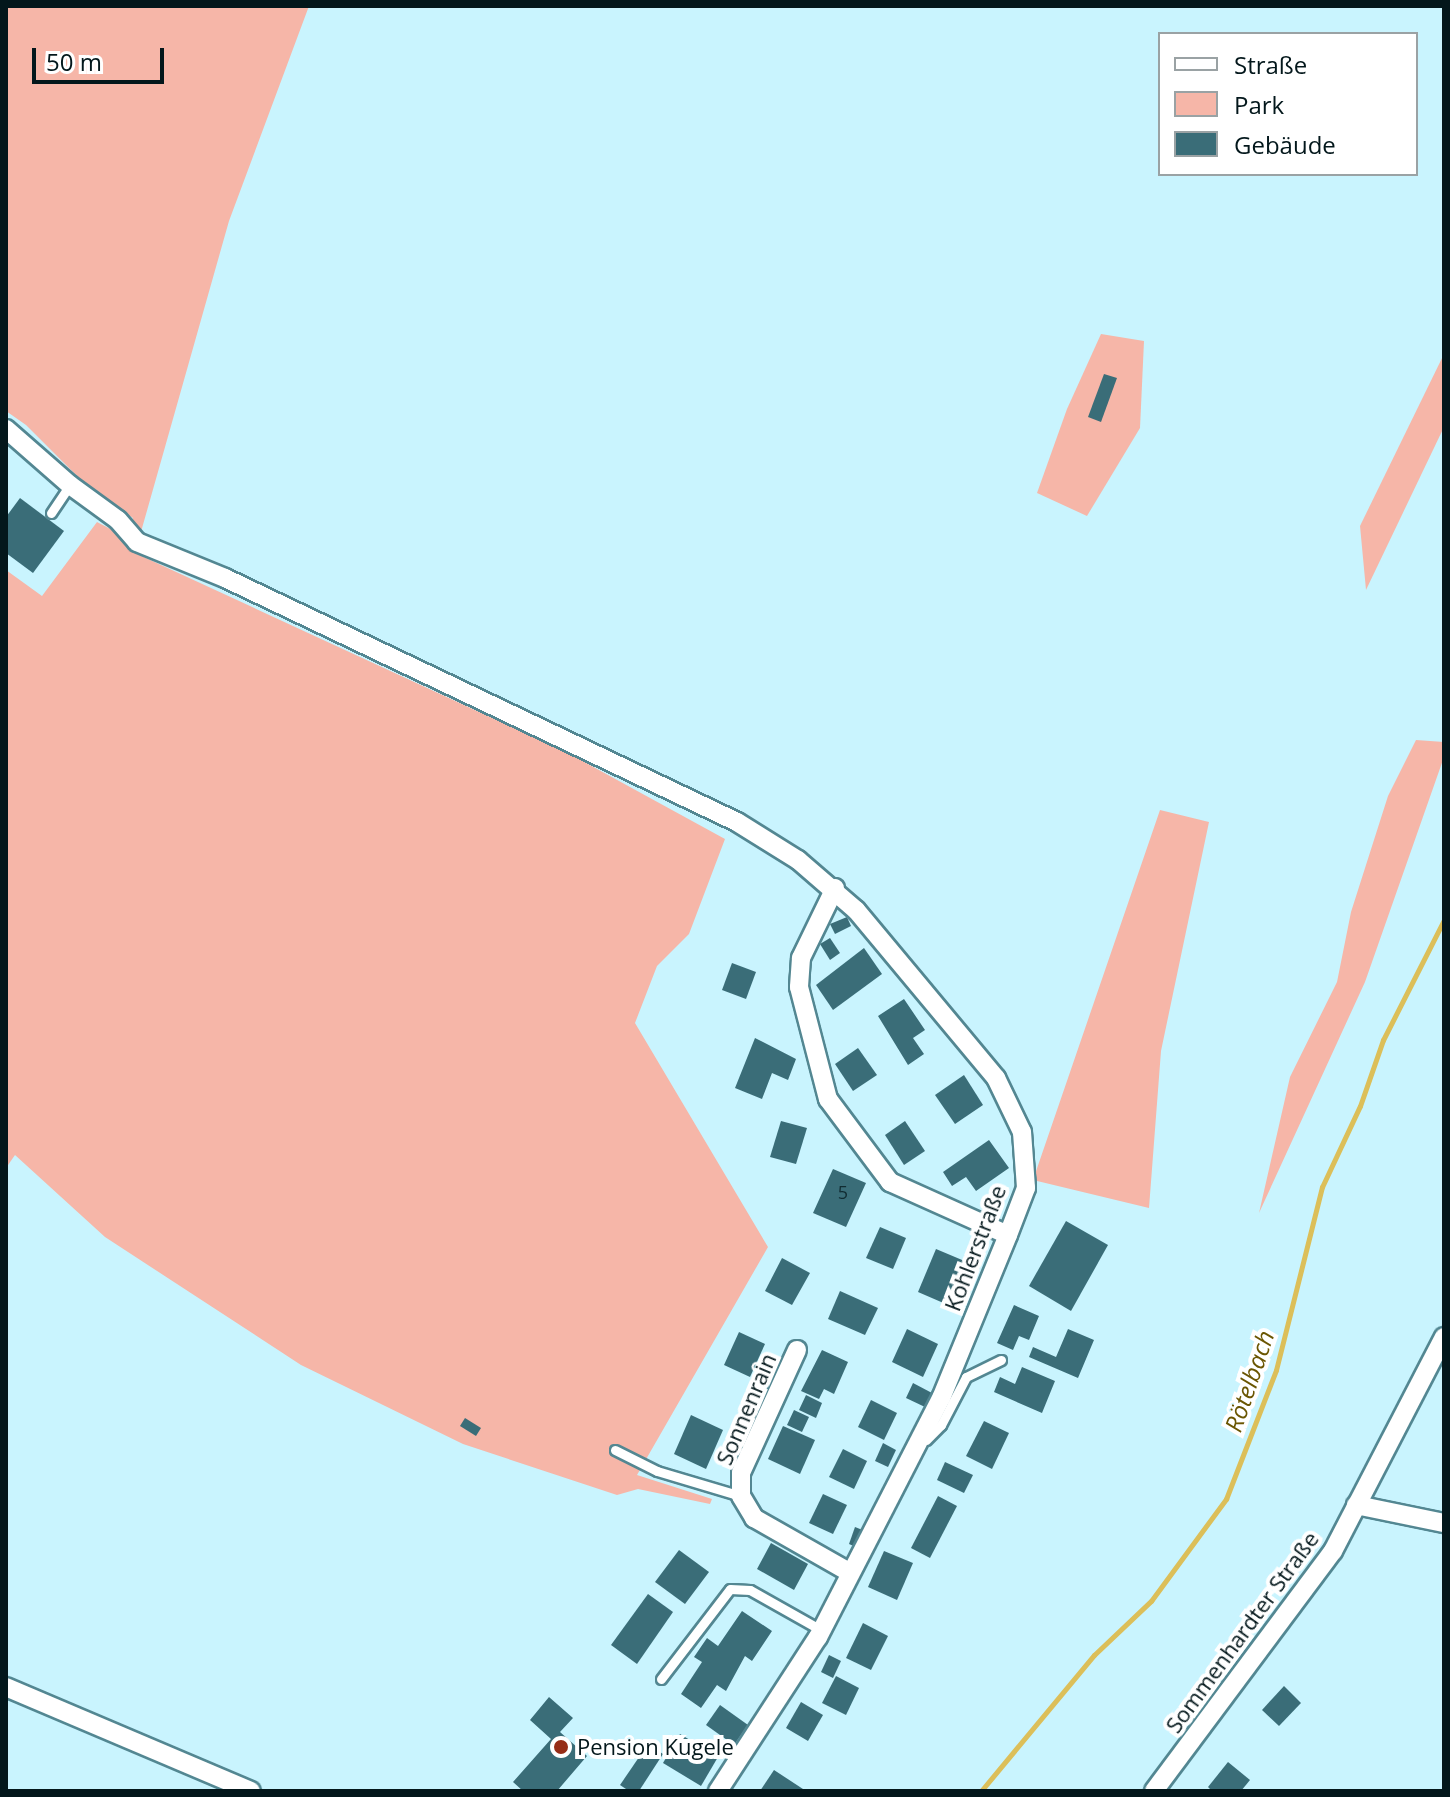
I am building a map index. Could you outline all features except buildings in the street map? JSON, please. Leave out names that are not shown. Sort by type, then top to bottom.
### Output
[{"type":"street","name":"Kohlerstraße","points":[[6,429],[70,485],[118,520],[137,542],[225,578],[737,822],[835,888],[996,1078],[1022,1132],[1026,1188],[1008,1235],[941,1398],[915,1451],[821,1630],[718,1791]]},
{"type":"street","points":[[835,888],[801,958],[799,987],[828,1099],[890,1182],[1008,1235]]},
{"type":"street","name":"Sommenhardter Straße","points":[[1154,1791],[1333,1551],[1444,1337]]},
{"type":"street","name":"Sonnenrain","points":[[797,1350],[741,1473],[741,1496],[754,1518],[849,1572]]},
{"type":"street","points":[[1358,1500],[1444,1523]]},
{"type":"street","points":[[6,1687],[251,1791]]},
{"type":"lane","points":[[51,513],[70,485]]},
{"type":"lane","points":[[915,1451],[941,1425],[966,1377],[1001,1360]]},
{"type":"lane","points":[[615,1450],[657,1471],[741,1496]]},
{"type":"lane","points":[[661,1679],[730,1589],[750,1590],[821,1630]]},
{"type":"green space","points":[[6,6],[309,6],[229,221],[135,553],[566,752],[725,839],[689,934],[657,966],[635,1023],[768,1247],[637,1475],[712,1499],[710,1504],[638,1489],[617,1495],[463,1444],[301,1365],[105,1237],[15,1155],[6,1168],[6,570],[42,596],[97,522],[122,535],[133,518],[89,488],[26,425],[6,411]]},
{"type":"green space","points":[[1101,334],[1144,341],[1140,428],[1087,516],[1037,493],[1067,409]]},
{"type":"green space","points":[[1444,354],[1444,427],[1366,590],[1360,526]]},
{"type":"green space","points":[[1416,740],[1444,742],[1444,757],[1365,982],[1259,1213],[1290,1077],[1337,982],[1351,912],[1388,796]]},
{"type":"green space","points":[[1160,810],[1209,822],[1161,1051],[1149,1208],[1033,1180]]},
{"type":"waterway","name":"Rötelbach","points":[[981,1791],[1094,1655],[1151,1601],[1226,1499],[1276,1370],[1322,1187],[1360,1106],[1383,1040],[1444,920]]},
{"type":"place","name":"Pension Kugele","points":[[561,1747]]}]
